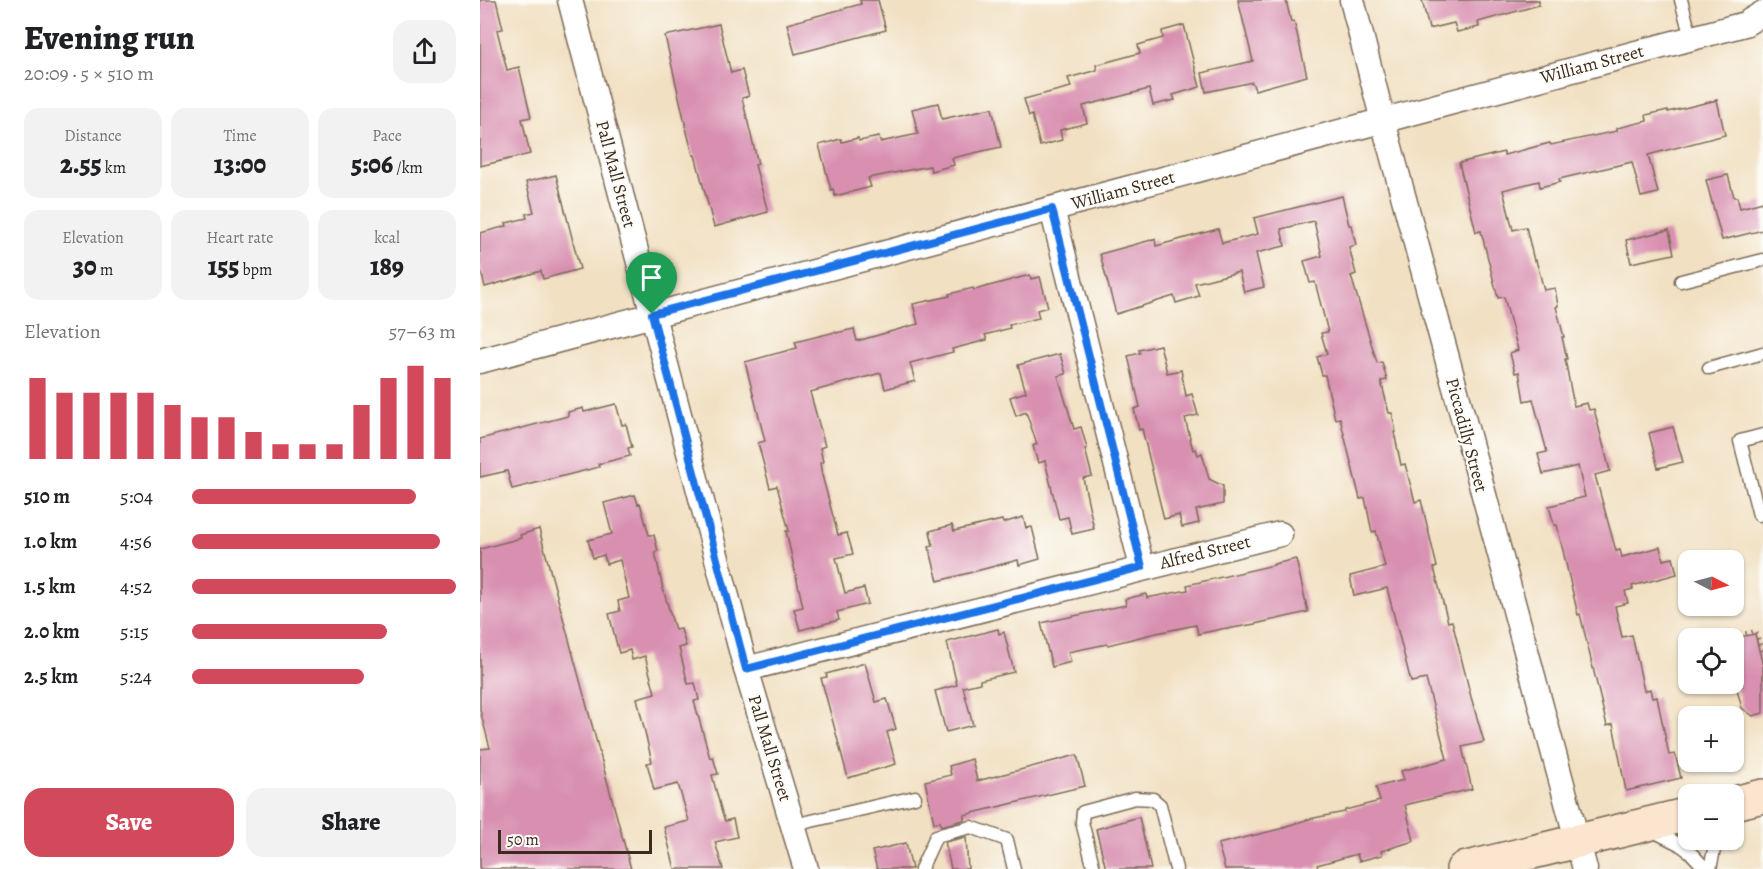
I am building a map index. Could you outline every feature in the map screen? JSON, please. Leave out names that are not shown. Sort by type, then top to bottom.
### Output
[{"type":"main road","points":[[1463,869],[1581,855],[1642,826],[1678,817]]},
{"type":"street","name":"Pall Mall Street","points":[[570,0],[746,669],[806,869]]},
{"type":"street","name":"Piccadilly Street","points":[[1352,0],[1581,855]]},
{"type":"street","name":"William Street","points":[[480,361],[1757,21]]},
{"type":"street","points":[[1052,209],[1142,567]]},
{"type":"street","name":"Alfred Street","points":[[746,669],[1142,567],[1280,534]]},
{"type":"lane","points":[[1681,0],[1691,38]]},
{"type":"lane","points":[[1682,280],[1763,260]]},
{"type":"lane","points":[[1710,368],[1763,353]]},
{"type":"lane","points":[[1759,514],[1740,441],[1763,435]]},
{"type":"lane","points":[[794,825],[915,796]]},
{"type":"lane","points":[[1094,869],[1082,822],[1083,812],[1135,798],[1153,799],[1160,805],[1176,869]]},
{"type":"lane","points":[[1642,826],[1679,844],[1708,869],[1713,850]]},
{"type":"lane","points":[[921,869],[936,836],[971,827],[1007,840],[1014,869]]},
{"type":"path","points":[[1744,633],[1756,631],[1763,654]]},
{"type":"building","points":[[480,0],[496,0],[503,29],[497,30],[507,70],[519,67],[531,117],[522,119],[530,154],[480,166]]},
{"type":"building","points":[[860,0],[878,0],[886,30],[795,54],[787,24],[861,4]]},
{"type":"building","points":[[1238,0],[1286,0],[1291,22],[1294,21],[1307,76],[1255,90],[1252,82],[1206,92],[1202,73],[1253,61]]},
{"type":"building","points":[[1422,0],[1539,0],[1539,5],[1478,22],[1479,27],[1457,32],[1454,23],[1429,29]]},
{"type":"building","points":[[719,24],[731,73],[742,70],[749,96],[742,98],[758,164],[755,165],[768,212],[714,227],[688,136],[665,36]]},
{"type":"building","points":[[1184,25],[1200,87],[1173,95],[1175,100],[1153,105],[1149,89],[1083,106],[1087,123],[1060,130],[1062,140],[1040,146],[1032,115],[1029,116],[1024,99],[1071,87],[1068,78],[1097,70],[1096,65],[1140,53],[1138,45],[1163,38],[1162,31]]},
{"type":"building","points":[[1717,100],[1725,135],[1648,155],[1658,193],[1641,197],[1632,162],[1559,179],[1560,182],[1540,187],[1539,181],[1503,190],[1513,230],[1526,227],[1544,290],[1555,288],[1558,306],[1556,307],[1564,337],[1562,337],[1567,359],[1565,359],[1574,406],[1587,403],[1589,410],[1594,409],[1610,471],[1595,475],[1616,551],[1620,550],[1622,557],[1660,547],[1663,560],[1673,558],[1677,574],[1632,586],[1633,589],[1625,591],[1628,603],[1615,606],[1622,637],[1632,635],[1644,691],[1650,689],[1652,698],[1657,697],[1669,755],[1675,754],[1681,778],[1626,791],[1613,724],[1607,726],[1557,525],[1554,525],[1549,506],[1585,497],[1578,466],[1543,474],[1538,454],[1547,452],[1533,399],[1524,401],[1519,372],[1515,373],[1510,353],[1518,350],[1504,297],[1498,298],[1481,231],[1476,232],[1459,163],[1504,152],[1504,155],[1550,143],[1551,145],[1617,131],[1617,128],[1647,121],[1646,115],[1668,110],[1668,112]]},
{"type":"building","points":[[938,103],[942,119],[992,108],[1001,147],[952,158],[954,165],[931,171],[930,166],[868,178],[871,187],[835,196],[833,189],[831,190],[819,145],[841,139],[842,142],[858,138],[859,141],[879,137],[880,142],[918,134],[912,109]]},
{"type":"building","points":[[556,175],[580,269],[543,279],[541,271],[485,287],[480,267],[480,233],[527,218],[526,214],[534,212],[526,182]]},
{"type":"building","points":[[1728,175],[1734,197],[1737,197],[1740,208],[1763,202],[1763,230],[1722,240],[1706,180]]},
{"type":"building","points":[[1342,196],[1356,245],[1349,247],[1356,274],[1351,276],[1377,363],[1382,362],[1387,380],[1381,381],[1389,413],[1392,413],[1401,465],[1405,464],[1415,502],[1421,500],[1437,567],[1434,568],[1448,622],[1452,621],[1484,742],[1462,747],[1472,789],[1405,805],[1414,841],[1381,851],[1382,855],[1359,861],[1357,854],[1317,865],[1318,869],[1225,869],[1218,844],[1380,801],[1376,787],[1404,780],[1401,771],[1447,759],[1426,679],[1411,682],[1387,588],[1354,596],[1350,576],[1385,567],[1376,531],[1372,532],[1365,498],[1360,499],[1340,418],[1335,419],[1325,375],[1322,375],[1317,357],[1327,354],[1321,333],[1328,332],[1315,282],[1310,283],[1304,261],[1322,256],[1314,221],[1281,229],[1285,246],[1256,253],[1264,287],[1244,292],[1239,272],[1195,283],[1199,296],[1176,303],[1174,296],[1116,314],[1100,254],[1155,239],[1156,246],[1218,229],[1222,243],[1258,234],[1254,218]]},
{"type":"building","points":[[1669,230],[1674,254],[1631,263],[1626,240]]},
{"type":"building","points":[[1030,275],[1031,279],[1040,277],[1048,307],[1037,310],[1039,318],[1009,325],[1010,328],[985,335],[987,340],[952,349],[953,352],[910,363],[915,381],[885,389],[881,373],[810,392],[825,446],[820,448],[823,462],[820,463],[822,475],[838,535],[847,533],[853,554],[836,558],[845,593],[864,588],[868,604],[837,612],[839,620],[800,630],[794,609],[803,607],[786,531],[789,531],[777,486],[770,488],[758,443],[765,441],[745,362],[797,348],[795,342],[835,332],[854,329],[857,341],[918,324],[913,304]]},
{"type":"building","points":[[1160,345],[1167,373],[1181,370],[1186,396],[1192,394],[1198,415],[1185,418],[1193,450],[1196,449],[1198,455],[1202,453],[1209,479],[1223,486],[1223,504],[1196,510],[1199,523],[1182,527],[1179,515],[1164,519],[1142,429],[1139,430],[1134,409],[1140,407],[1128,356],[1140,353],[1139,350]]},
{"type":"building","points":[[1060,354],[1066,374],[1058,376],[1074,429],[1081,427],[1092,476],[1083,478],[1094,529],[1072,534],[1068,517],[1059,519],[1045,461],[1038,463],[1033,446],[1037,444],[1026,412],[1016,416],[1010,397],[1026,392],[1018,365]]},
{"type":"building","points":[[616,404],[622,425],[626,424],[632,447],[628,448],[630,456],[598,464],[599,467],[512,489],[507,471],[480,477],[480,439],[568,416],[568,412],[583,408],[584,412]]},
{"type":"building","points":[[1673,427],[1683,462],[1658,468],[1649,433]]},
{"type":"building","points":[[635,495],[638,504],[640,503],[649,535],[654,535],[658,551],[655,552],[663,589],[675,630],[681,629],[686,646],[679,648],[688,684],[695,683],[699,700],[694,701],[710,758],[713,757],[718,774],[712,775],[722,813],[725,821],[733,819],[737,837],[715,842],[723,869],[675,869],[664,827],[689,821],[678,784],[654,790],[647,763],[652,762],[637,698],[655,693],[645,656],[632,660],[630,650],[619,653],[609,614],[620,611],[618,601],[629,598],[620,560],[606,564],[604,555],[593,558],[588,540],[612,534],[604,503]]},
{"type":"building","points":[[1023,517],[1026,528],[1032,527],[1040,559],[1019,565],[1018,560],[938,581],[929,547],[933,546],[930,531],[952,525],[954,531],[1002,520],[1003,523]]},
{"type":"building","points":[[539,529],[631,869],[480,869],[480,749],[490,748],[480,710],[480,549],[521,538],[520,535]]},
{"type":"building","points":[[1296,559],[1308,612],[1198,634],[1196,625],[1068,652],[1071,662],[1052,667],[1041,623],[1126,605],[1125,599],[1146,594],[1147,598],[1188,590],[1187,585]]},
{"type":"building","points":[[998,629],[999,634],[1004,632],[1014,672],[980,680],[980,683],[963,687],[973,725],[946,732],[935,691],[957,685],[947,642]]},
{"type":"building","points":[[1755,634],[1763,666],[1763,713],[1753,716],[1741,706],[1738,694],[1744,694],[1744,636]]},
{"type":"building","points":[[865,663],[876,702],[887,699],[896,729],[887,732],[896,764],[848,778],[821,678],[827,677],[826,674]]},
{"type":"building","points":[[1077,755],[1085,786],[964,815],[964,820],[941,826],[940,821],[934,823],[925,781],[951,775],[949,766],[972,759],[977,781]]},
{"type":"building","points":[[1139,817],[1151,869],[1106,869],[1096,829]]},
{"type":"building","points":[[966,837],[968,869],[951,869],[945,842]]},
{"type":"building","points":[[906,843],[912,869],[877,869],[872,851]]},
{"type":"route","points":[[1052,209],[1142,567],[746,669],[652,314],[1052,209]]}]
